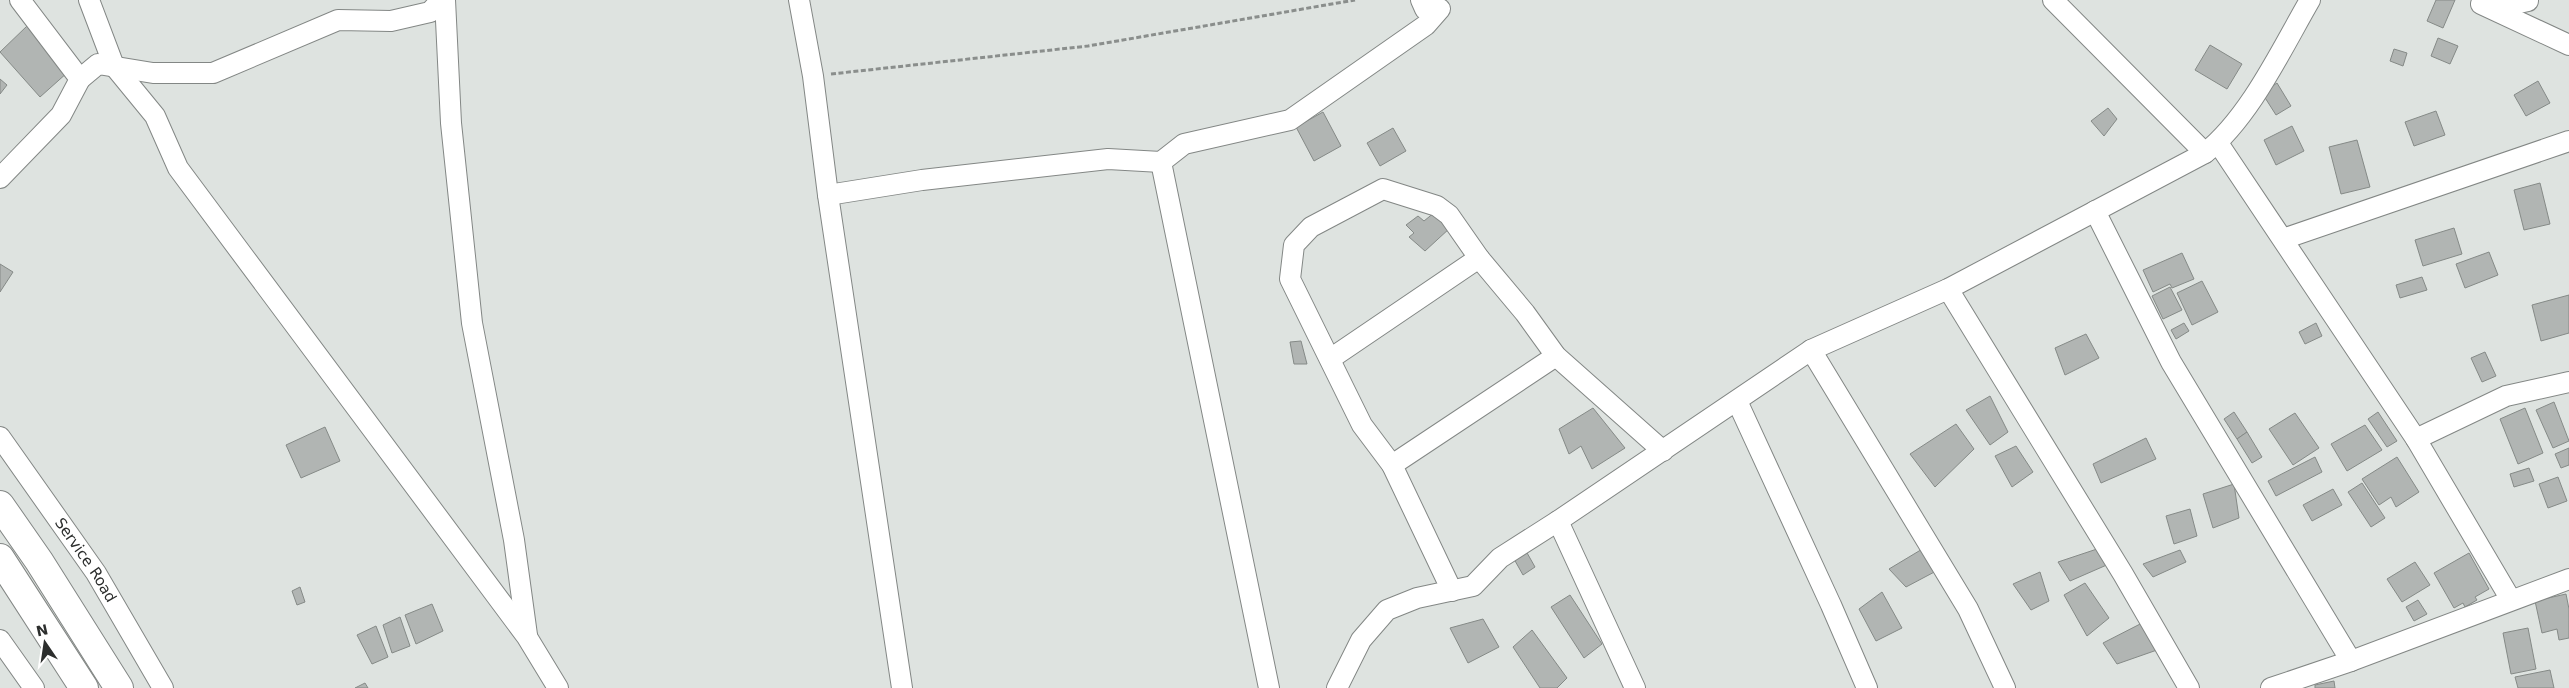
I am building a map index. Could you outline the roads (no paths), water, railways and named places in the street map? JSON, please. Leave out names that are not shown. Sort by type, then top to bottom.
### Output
[{"type":"main road","points":[[0,505],[39,561],[119,688]]},
{"type":"main road","points":[[0,558],[84,688]]},
{"type":"street","points":[[20,0],[80,79]]},
{"type":"street","points":[[89,0],[114,66],[155,116],[178,168],[527,637],[558,688]]},
{"type":"street","points":[[0,178],[61,115],[80,79],[98,64],[153,73],[212,73],[338,20],[391,21],[430,12],[441,0]]},
{"type":"street","points":[[446,0],[451,124],[472,323],[514,540],[527,637]]},
{"type":"street","points":[[799,0],[813,76],[828,195],[902,688]]},
{"type":"street","points":[[828,195],[922,180],[1108,159],[1161,162],[1184,144],[1290,120],[1426,25],[1440,9],[1425,9],[1421,0]]},
{"type":"street","points":[[1337,688],[1361,640],[1387,610],[1417,598],[1474,586],[1500,558],[1558,522],[1812,350],[1948,289],[2211,148],[2254,95],[2310,0]]},
{"type":"street","points":[[2478,2],[2510,5],[2528,0],[2539,23],[2562,42]]},
{"type":"street","points":[[2478,2],[2562,42]]},
{"type":"street","points":[[2064,4],[2211,148],[2283,239],[2416,439],[2511,600]]},
{"type":"street","points":[[2283,239],[2569,141]]},
{"type":"street","points":[[1161,162],[1269,688]]},
{"type":"street","points":[[1452,591],[1392,465],[1362,425],[1290,279],[1294,244],[1311,227],[1383,189],[1437,206],[1449,215],[1479,258],[1525,313],[1556,356],[1663,451]]},
{"type":"street","points":[[2095,211],[2170,362],[2351,661]]},
{"type":"street","points":[[1330,359],[1479,258]]},
{"type":"street","points":[[1948,289],[2123,574],[2189,688]]},
{"type":"street","points":[[1812,350],[1968,609],[2005,688]]},
{"type":"street","points":[[1392,465],[1556,356]]},
{"type":"street","points":[[2416,439],[2506,396],[2569,382]]},
{"type":"street","points":[[1737,401],[1832,605],[1867,688]]},
{"type":"street","name":"Service Road","points":[[0,437],[96,573],[163,688]]},
{"type":"street","points":[[1558,522],[1635,688]]},
{"type":"street","points":[[2271,688],[2351,661],[2569,579]]},
{"type":"street","points":[[0,640],[34,688]]}]
